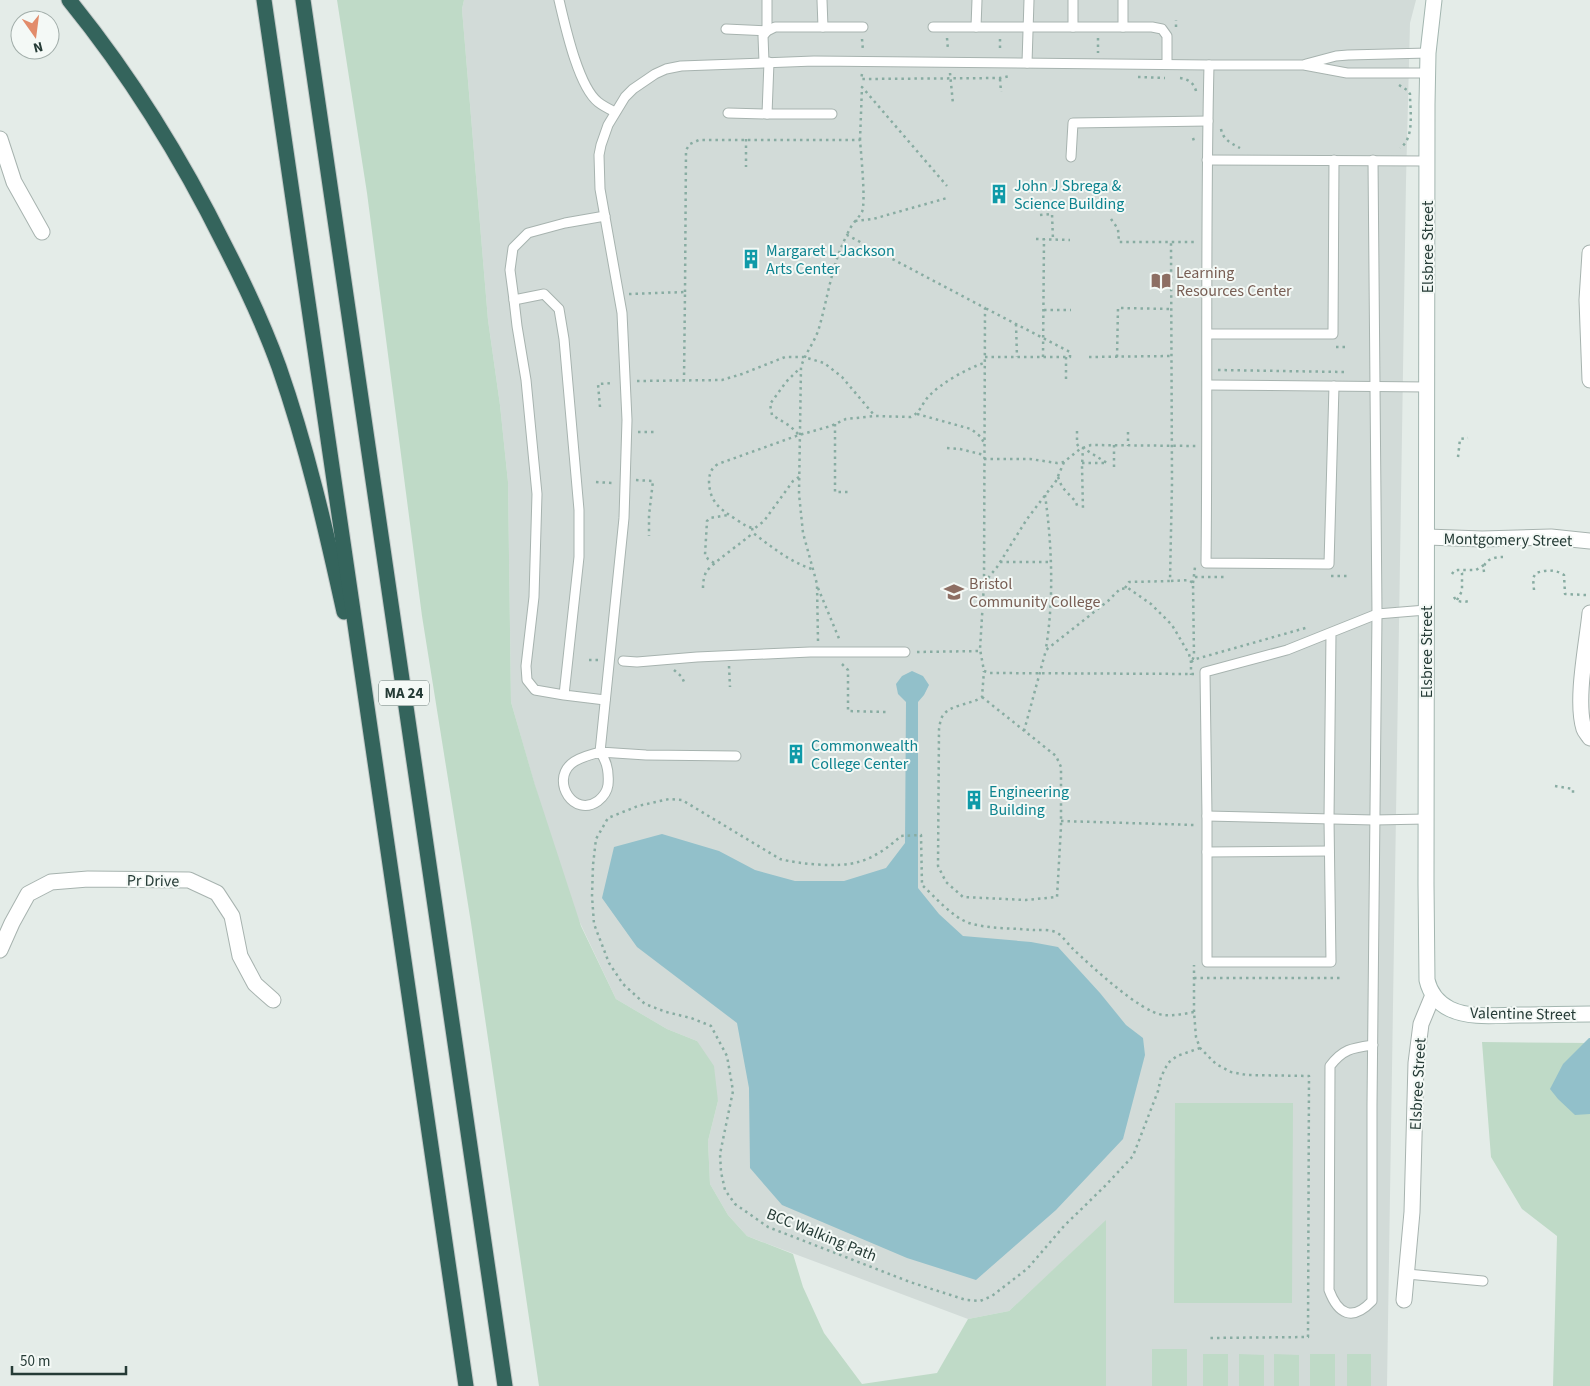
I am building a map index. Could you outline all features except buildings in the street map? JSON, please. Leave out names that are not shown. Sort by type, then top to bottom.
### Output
[{"type":"highway","points":[[69,0],[137,94],[181,163],[232,260],[267,337],[288,394],[305,455],[337,580],[370,729]]},
{"type":"highway","name":"MA 24","points":[[264,0],[466,1386]]},
{"type":"highway","name":"MA 24","points":[[303,0],[506,1386]]},
{"type":"street","name":"Elsbree Street","points":[[1404,1300],[1413,1184],[1416,1063],[1421,1024],[1433,994],[1427,973],[1426,610],[1427,73],[1434,0]]},
{"type":"street","points":[[0,139],[14,182],[42,232]]},
{"type":"street","points":[[1590,254],[1587,300],[1590,380]]},
{"type":"street","name":"Montgomery Street","points":[[1427,537],[1482,539],[1551,537],[1590,541]]},
{"type":"street","points":[[1590,613],[1581,712],[1584,730],[1590,738]]},
{"type":"street","name":"Pr Drive","points":[[0,950],[12,922],[28,894],[50,882],[88,878],[190,880],[217,893],[232,916],[240,956],[255,984],[274,1000]]},
{"type":"street","name":"Valentine Street","points":[[1433,994],[1443,1005],[1466,1014],[1590,1014]]},
{"type":"lane","points":[[559,0],[574,57],[586,84],[597,101],[615,112]]},
{"type":"lane","points":[[767,0],[767,31],[763,36],[766,62],[767,114]]},
{"type":"lane","points":[[822,0],[823,27]]},
{"type":"lane","points":[[976,27],[977,0]]},
{"type":"lane","points":[[1027,63],[1029,0]]},
{"type":"lane","points":[[1073,0],[1073,27]]},
{"type":"lane","points":[[1123,0],[1123,27]]},
{"type":"lane","points":[[726,29],[767,31],[775,28],[823,27],[863,31]]},
{"type":"lane","points":[[932,27],[1152,27],[1162,29],[1167,36],[1167,64]]},
{"type":"lane","points":[[1304,65],[1336,56],[1428,54]]},
{"type":"lane","points":[[736,756],[646,755],[600,752],[571,764],[564,774],[563,785],[569,799],[575,804],[588,805],[594,804],[603,797],[608,787],[608,775],[600,752],[624,518],[627,411],[622,313],[604,216],[599,155],[604,135],[615,112],[633,89],[655,74],[666,69],[681,66],[814,61],[1304,65],[1347,73],[1427,73]]},
{"type":"lane","points":[[1209,65],[1206,563],[1329,564],[1334,386]]},
{"type":"lane","points":[[728,113],[832,114]]},
{"type":"lane","points":[[1071,157],[1073,123],[1208,121]]},
{"type":"lane","points":[[1207,160],[1427,161]]},
{"type":"lane","points":[[1208,334],[1333,334],[1334,160]]},
{"type":"lane","points":[[1372,1045],[1353,1048],[1338,1055],[1330,1066],[1329,1290],[1334,1302],[1341,1311],[1352,1314],[1366,1308],[1372,1301],[1372,1045],[1377,614],[1373,160]]},
{"type":"lane","points":[[604,216],[565,223],[528,233],[513,248],[510,270],[526,380],[538,494],[534,598],[526,666],[527,680],[535,690],[564,692],[605,700]]},
{"type":"lane","points":[[514,300],[544,294],[559,309],[564,339],[579,510],[579,557],[564,692]]},
{"type":"lane","points":[[1208,385],[1427,388]]},
{"type":"lane","points":[[1331,632],[1329,852],[1331,962],[1206,962],[1207,816],[1205,672],[1287,650],[1331,632],[1377,614],[1426,610]]},
{"type":"lane","points":[[623,662],[818,652],[905,652]]},
{"type":"lane","points":[[1207,816],[1374,820],[1426,819]]},
{"type":"lane","points":[[1207,852],[1329,852]]},
{"type":"lane","points":[[1407,1274],[1483,1281]]},
{"type":"path","points":[[1176,20],[1176,35]]},
{"type":"path","points":[[863,31],[863,53]]},
{"type":"path","points":[[947,34],[948,54]]},
{"type":"path","points":[[1000,34],[1000,55]]},
{"type":"path","points":[[1098,34],[1098,54]]},
{"type":"path","points":[[950,72],[953,104]]},
{"type":"path","points":[[1000,72],[1001,92]]},
{"type":"path","points":[[862,73],[862,79],[1000,78],[1019,74]]},
{"type":"path","points":[[1136,77],[1168,78]]},
{"type":"path","points":[[1175,78],[1189,81],[1195,87],[1196,92]]},
{"type":"path","points":[[1392,148],[1401,148],[1407,142],[1410,133],[1410,94],[1407,90],[1393,84]]},
{"type":"path","points":[[844,652],[812,569],[802,526],[799,477],[801,367],[804,357],[818,331],[840,248],[850,226],[862,211],[860,140],[862,87],[948,186]]},
{"type":"path","points":[[1221,128],[1222,136],[1229,142],[1240,148],[1247,149]]},
{"type":"path","points":[[746,139],[746,167]]},
{"type":"path","points":[[684,380],[686,150],[690,144],[699,140],[860,140]]},
{"type":"path","points":[[854,221],[873,219],[947,198]]},
{"type":"path","points":[[1040,215],[1052,214],[1053,240]]},
{"type":"path","points":[[1111,218],[1118,229],[1119,242],[1196,242]]},
{"type":"path","points":[[847,235],[1070,352],[1070,357],[984,357]]},
{"type":"path","points":[[1044,239],[1044,357]]},
{"type":"path","points":[[1036,240],[1070,240]]},
{"type":"path","points":[[1170,581],[1171,242]]},
{"type":"path","points":[[619,295],[685,292]]},
{"type":"path","points":[[982,697],[984,671],[980,651],[984,584],[985,308]]},
{"type":"path","points":[[1117,357],[1118,308],[1171,309]]},
{"type":"path","points":[[1044,310],[1071,310]]},
{"type":"path","points":[[1016,324],[1017,357]]},
{"type":"path","points":[[1336,347],[1346,347]]},
{"type":"path","points":[[1089,357],[1171,356]]},
{"type":"path","points":[[635,381],[722,380],[785,357],[804,357],[824,363],[842,377],[874,416]]},
{"type":"path","points":[[1066,357],[1066,379]]},
{"type":"path","points":[[799,477],[793,481],[764,521],[759,526],[752,528],[717,505],[711,497],[709,489],[712,468],[718,464],[846,419],[874,416],[911,417],[917,414],[932,393],[953,378],[984,363]]},
{"type":"path","points":[[799,435],[790,426],[772,415],[770,404],[786,382],[801,367]]},
{"type":"path","points":[[1216,368],[1219,371],[1344,372]]},
{"type":"path","points":[[600,407],[598,384],[614,383]]},
{"type":"path","points":[[917,414],[971,429],[981,437],[984,444]]},
{"type":"path","points":[[834,424],[835,492],[848,492]]},
{"type":"path","points":[[1077,431],[1077,444],[1081,449],[1107,463],[1082,463]]},
{"type":"path","points":[[638,432],[656,432]]},
{"type":"path","points":[[1128,432],[1128,446]]},
{"type":"path","points":[[1458,457],[1460,439],[1468,438]]},
{"type":"path","points":[[984,584],[1027,519],[1058,477],[1064,462],[1081,449],[1091,445],[1207,447]]},
{"type":"path","points":[[1114,446],[1114,471]]},
{"type":"path","points":[[947,448],[967,450],[984,457],[1064,462]]},
{"type":"path","points":[[1081,449],[1083,509]]},
{"type":"path","points":[[1058,477],[1062,487],[1076,502],[1078,509]]},
{"type":"path","points":[[636,480],[653,481],[649,515],[649,536]]},
{"type":"path","points":[[596,482],[615,482]]},
{"type":"path","points":[[1024,731],[1046,650],[1049,629],[1049,521],[1045,495]]},
{"type":"path","points":[[715,563],[708,559],[706,555],[707,521],[710,518],[730,515]]},
{"type":"path","points":[[752,528],[753,534],[800,565],[812,569]]},
{"type":"path","points":[[703,588],[703,581],[707,571],[753,534]]},
{"type":"path","points":[[1452,574],[1458,570],[1476,570],[1494,557],[1503,557]]},
{"type":"path","points":[[1000,562],[1050,562]]},
{"type":"path","points":[[1484,565],[1484,572]]},
{"type":"path","points":[[1534,590],[1533,578],[1536,573],[1549,570],[1564,576],[1565,594],[1586,595]]},
{"type":"path","points":[[1457,600],[1462,591],[1461,571]]},
{"type":"path","points":[[1125,588],[1129,582],[1189,580],[1193,583],[1194,656],[1191,662]]},
{"type":"path","points":[[817,584],[818,652]]},
{"type":"path","points":[[1046,650],[1108,601],[1120,589],[1128,588],[1151,604],[1172,624],[1189,654],[1191,662],[1190,674]]},
{"type":"path","points":[[1454,597],[1455,600],[1460,602],[1470,601]]},
{"type":"path","points":[[1191,662],[1314,626]]},
{"type":"path","points":[[905,652],[980,651]]},
{"type":"path","points":[[729,656],[730,687]]},
{"type":"path","points":[[589,660],[600,660]]},
{"type":"path","points":[[840,662],[848,670],[848,711],[886,712]]},
{"type":"path","points":[[984,671],[990,673],[1039,674],[1205,674]]},
{"type":"path","points":[[982,697],[1056,756],[1061,766],[1060,869],[1057,896],[1026,900],[963,897],[946,882],[938,866],[939,729],[942,715],[950,709],[982,697]]},
{"type":"path","points":[[1555,786],[1573,789],[1573,793]]},
{"type":"path","name":"BCC Walking Path","points":[[669,799],[682,800],[780,859],[792,862],[841,864],[857,862],[889,847],[901,836],[921,835],[922,885],[947,909],[968,922],[989,927],[1049,931],[1059,934],[1071,948],[1094,968],[1145,1008],[1162,1015],[1194,1012],[1196,1037],[1200,1048],[1177,1056],[1168,1063],[1161,1077],[1158,1091],[1133,1156],[1064,1226],[1028,1268],[992,1296],[980,1301],[966,1300],[910,1282],[768,1227],[734,1204],[725,1190],[720,1154],[732,1091],[727,1056],[711,1026],[645,1004],[624,984],[609,963],[594,924],[592,896],[596,839],[608,818],[638,806],[669,799]]},
{"type":"path","points":[[1061,822],[1196,825]]},
{"type":"path","points":[[1194,978],[1343,978]]},
{"type":"path","points":[[1200,1048],[1216,1064],[1231,1072],[1247,1075],[1309,1076],[1308,1337],[1207,1338]]},
{"type":"shaded area","name":"Bristol Community College","points":[[464,0],[1416,0],[1410,23],[1406,181],[1387,1386],[1106,1386],[1106,1221],[1009,1311],[968,1319],[747,1236],[728,1215],[710,1184],[708,1141],[718,1101],[697,1041],[667,1029],[616,999],[565,891],[511,702],[508,482],[488,320],[462,9]]},
{"type":"green space","points":[[337,0],[464,0],[462,9],[488,320],[508,482],[511,702],[535,785],[581,926],[616,999],[667,1029],[697,1041],[714,1066],[718,1101],[708,1141],[710,1184],[728,1215],[747,1236],[793,1254],[803,1287],[824,1333],[862,1384],[937,1373],[968,1319],[1009,1311],[1106,1220],[1106,1386],[539,1386],[471,923],[422,616],[367,193]]},
{"type":"green space","points":[[1482,1042],[1590,1043],[1590,1386],[1553,1386],[1557,1236],[1522,1209],[1491,1157]]},
{"type":"green space","points":[[1175,1103],[1293,1103],[1292,1303],[1174,1303]]},
{"type":"green space","points":[[1152,1349],[1187,1349],[1187,1386],[1152,1386]]},
{"type":"green space","points":[[1203,1354],[1228,1354],[1228,1386],[1203,1386]]},
{"type":"green space","points":[[1239,1354],[1264,1355],[1264,1386],[1239,1386]]},
{"type":"green space","points":[[1274,1354],[1299,1355],[1299,1386],[1274,1386]]},
{"type":"green space","points":[[1310,1354],[1335,1354],[1335,1386],[1310,1386]]},
{"type":"green space","points":[[1347,1354],[1371,1354],[1371,1386],[1347,1386]]},
{"type":"water","points":[[912,671],[923,676],[929,685],[918,702],[918,888],[939,914],[963,936],[1031,942],[1058,947],[1126,1025],[1143,1038],[1145,1055],[1123,1139],[1056,1210],[976,1280],[907,1258],[782,1205],[750,1168],[749,1088],[737,1023],[637,947],[602,898],[614,847],[662,834],[719,851],[755,870],[795,881],[844,881],[886,868],[905,843],[906,702],[898,694],[896,684],[902,676]]},
{"type":"water","points":[[1589,1038],[1590,1114],[1575,1115],[1550,1089],[1563,1064]]},
{"type":"place","name":"John J Sbrega & Science Building","points":[[999,194]]},
{"type":"place","name":"Margaret L Jackson Arts Center","points":[[751,259]]},
{"type":"place","name":"Learning Resources Center","points":[[1161,281]]},
{"type":"place","name":"Bristol Community College","points":[[954,592]]},
{"type":"place","name":"Commonwealth College Center","points":[[796,754]]},
{"type":"place","name":"Engineering Building","points":[[974,800]]}]
